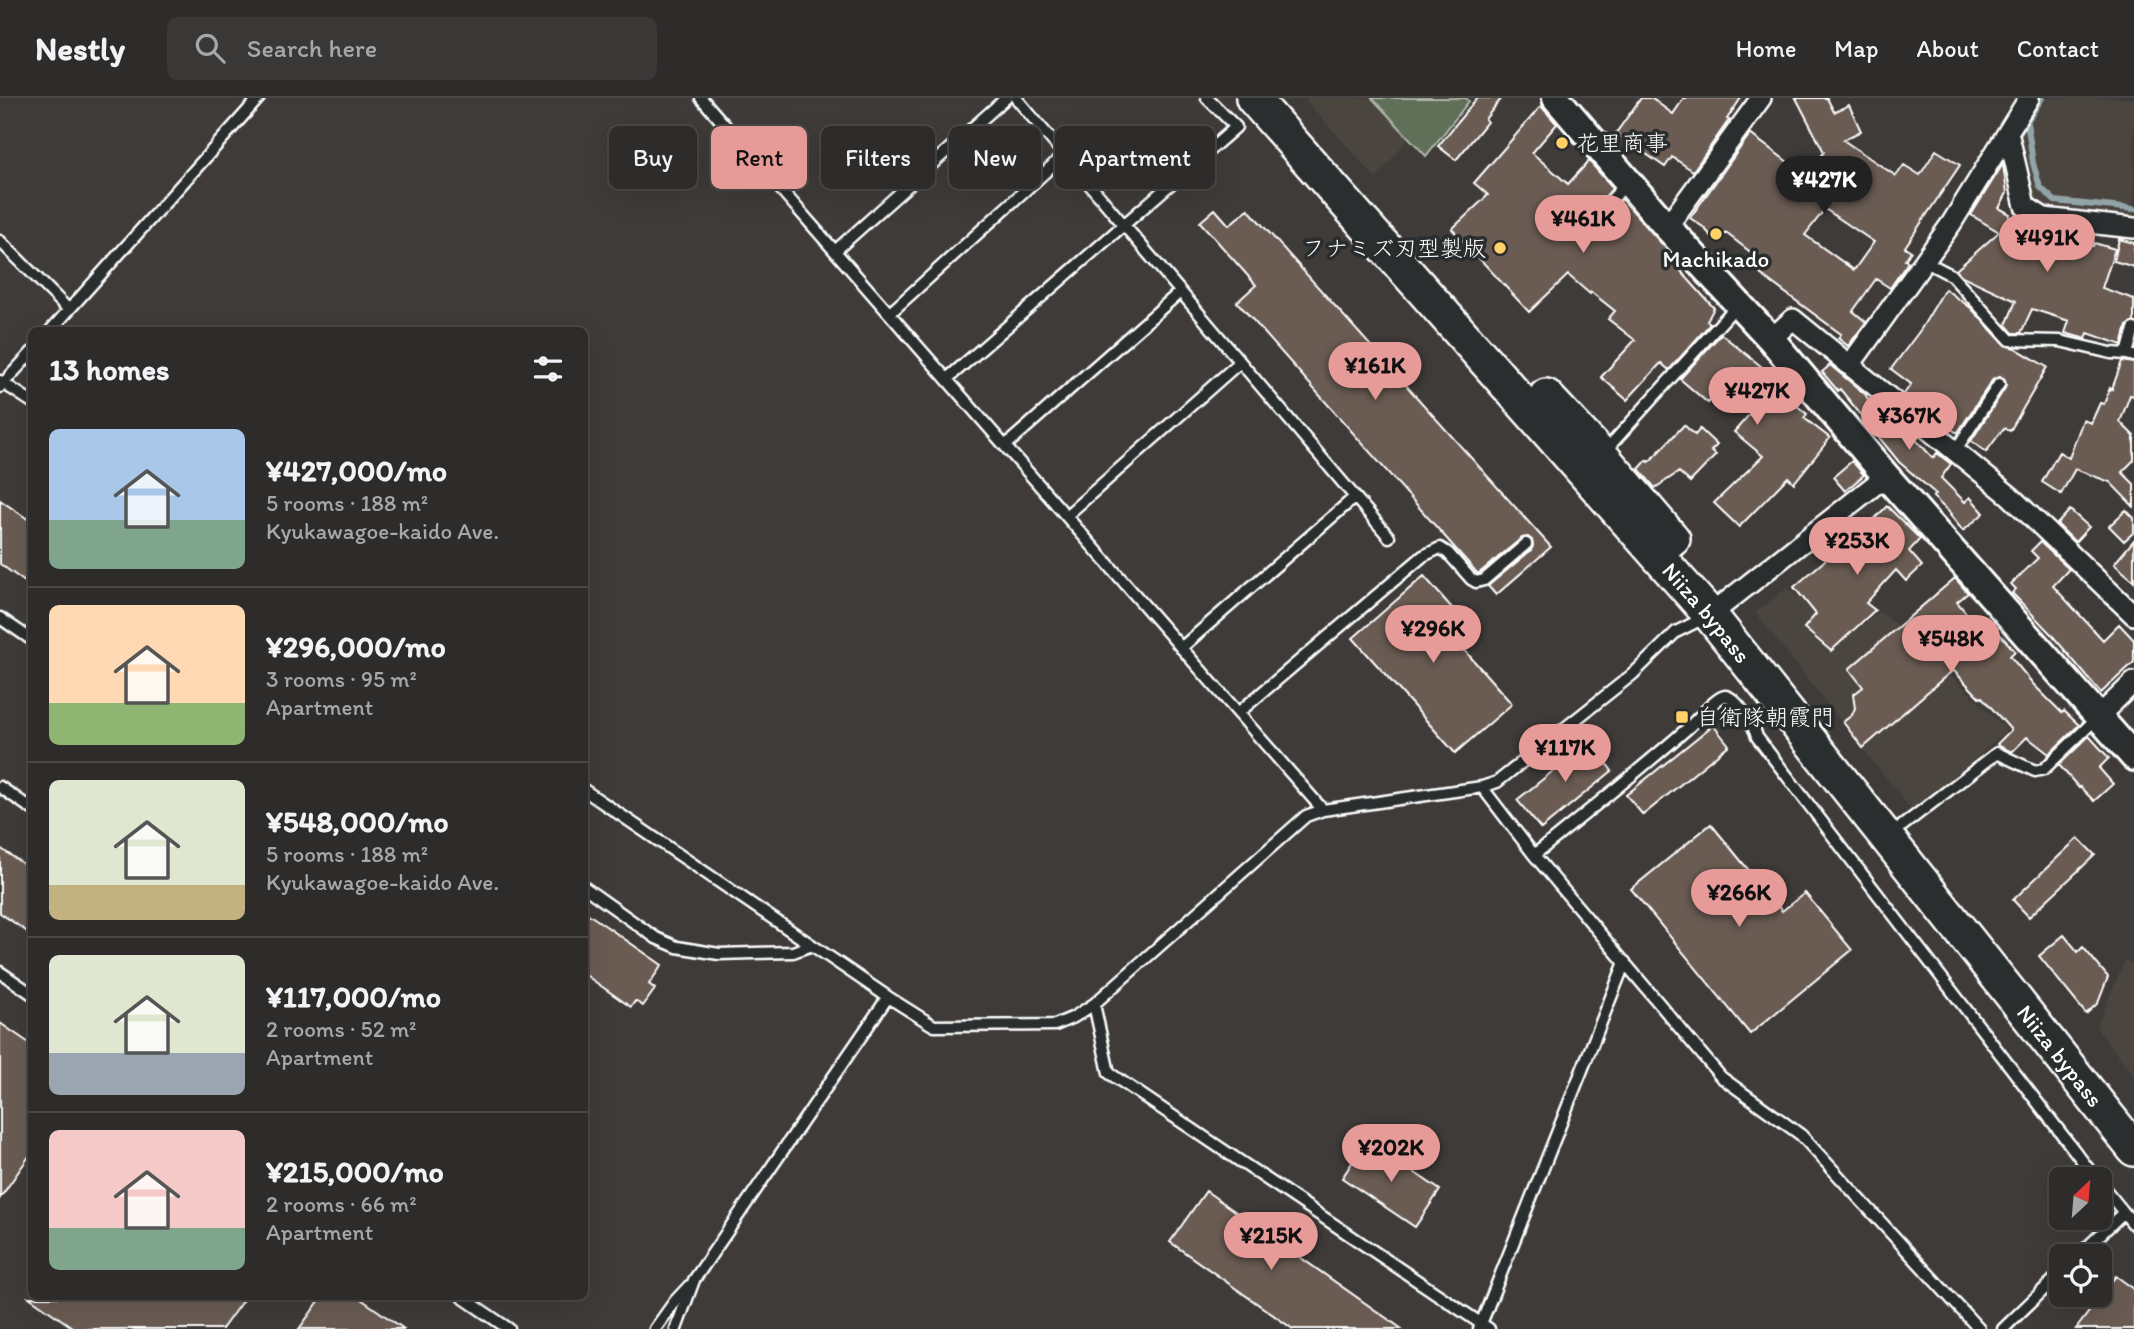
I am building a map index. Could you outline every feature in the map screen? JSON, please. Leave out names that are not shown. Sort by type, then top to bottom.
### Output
[{"type":"highway","name":"Niiza bypass","points":[[1254,98],[1719,609],[1902,826],[2134,1114]]},
{"type":"highway","name":"Niiza bypass","points":[[1276,98],[1601,455],[2134,1149]]},
{"type":"main road","points":[[1556,98],[1667,227],[1771,339],[1886,476],[2134,757]]},
{"type":"street","points":[[1667,227],[1760,98]]},
{"type":"street","points":[[1850,365],[1951,224],[2029,98]]},
{"type":"street","points":[[2008,132],[2025,206],[2044,218],[2134,228]]},
{"type":"street","points":[[1771,339],[1793,319],[2010,496],[2134,615]]},
{"type":"street","points":[[1719,609],[1886,476]]},
{"type":"street","points":[[2098,718],[2134,682]]},
{"type":"lane","points":[[54,327],[259,98]]},
{"type":"lane","points":[[701,98],[1323,810]]},
{"type":"lane","points":[[835,251],[1006,98]]},
{"type":"lane","points":[[1016,98],[1055,144]]},
{"type":"lane","points":[[947,379],[1236,127],[1207,98]]},
{"type":"lane","points":[[890,313],[1055,163]]},
{"type":"lane","points":[[1551,210],[1579,235],[1628,181]]},
{"type":"lane","points":[[1093,189],[1389,537]]},
{"type":"lane","points":[[0,241],[69,310]]},
{"type":"lane","points":[[1924,261],[1951,275],[2010,340],[2060,341],[2130,355],[2134,330]]},
{"type":"lane","points":[[1005,446],[1180,292]]},
{"type":"lane","points":[[1601,455],[1739,303]]},
{"type":"lane","points":[[28,356],[1,384],[28,400]]},
{"type":"lane","points":[[1066,516],[1240,362]]},
{"type":"lane","points":[[1955,451],[1999,384]]},
{"type":"lane","points":[[1181,648],[1354,496]]},
{"type":"lane","points":[[1238,713],[1423,556],[1440,548],[1476,582],[1484,580],[1525,544]]},
{"type":"lane","points":[[588,792],[934,1026],[1055,1025],[1094,1004],[1306,816],[1323,810],[1482,788],[1497,782],[1633,674],[1676,632],[1719,609]]},
{"type":"lane","points":[[0,618],[28,637]]},
{"type":"lane","points":[[1534,855],[1690,726],[1718,699],[1723,696],[1730,697],[1755,730],[1757,737],[2088,1167]]},
{"type":"lane","points":[[1902,826],[1997,753],[2035,771],[2044,769],[2098,718]]},
{"type":"lane","points":[[0,787],[28,806]]},
{"type":"lane","points":[[1482,788],[1534,855],[1721,1077],[1801,1135],[1979,1329]]},
{"type":"lane","points":[[588,890],[656,938],[677,947],[719,954],[793,952],[812,945]]},
{"type":"lane","points":[[1094,1004],[1109,1073],[1483,1327],[1625,962]]},
{"type":"lane","points":[[0,972],[28,991]]},
{"type":"lane","points":[[655,1329],[694,1280],[888,997]]},
{"type":"lane","points":[[2112,1198],[2134,1225]]},
{"type":"lane","points":[[2091,1244],[2123,1213]]},
{"type":"lane","points":[[676,1329],[694,1280]]},
{"type":"lane","points":[[2003,1329],[2049,1285]]},
{"type":"lane","points":[[466,1300],[507,1329]]},
{"type":"shaded area","points":[[1304,98],[1372,98],[1409,137],[1376,179]]},
{"type":"shaded area","points":[[2039,98],[2134,98],[2134,219],[2084,210],[2048,210],[2033,198],[2020,129]]},
{"type":"shaded area","points":[[1787,588],[1847,638],[1879,611],[1912,637],[2007,730],[1914,813],[1755,613]]},
{"type":"shaded area","points":[[2125,960],[2134,964],[2134,1075],[2096,1028]]},
{"type":"green space","points":[[1372,98],[1466,98],[1469,101],[1426,156]]},
{"type":"building","points":[[1477,98],[1502,98],[1485,119],[1487,122],[1456,160],[1438,146]]},
{"type":"building","points":[[1641,98],[1651,98],[1673,114],[1684,98],[1741,98],[1693,171],[1672,157],[1665,167],[1616,133]]},
{"type":"building","points":[[1796,98],[1827,98],[1834,112],[1849,105],[1861,131],[1843,140],[1896,176],[1904,165],[1920,175],[1936,150],[1960,165],[1905,247],[1911,251],[1905,260],[1908,262],[1890,288],[1876,279],[1853,311],[1866,322],[1848,346],[1838,338],[1841,334],[1760,274],[1767,265],[1726,233],[1717,242],[1690,218],[1750,134],[1807,176],[1824,152]],"holes":[[[1825,209],[1874,242],[1854,270],[1805,235]]]},
{"type":"building","points":[[1541,106],[1557,124],[1532,153],[1568,184],[1589,161],[1613,188],[1578,225],[1553,203],[1545,206],[1546,215],[1574,241],[1581,242],[1622,199],[1683,267],[1680,270],[1714,308],[1707,321],[1710,324],[1669,370],[1661,363],[1627,400],[1601,377],[1635,340],[1608,319],[1615,311],[1568,275],[1529,312],[1452,229],[1488,195],[1474,183]]},
{"type":"building","points":[[2003,164],[2007,193],[1999,208],[2010,214],[2009,218],[2046,233],[2115,249],[2102,288],[2134,299],[2134,322],[2127,326],[2122,345],[2088,333],[2086,339],[2065,333],[2069,321],[2032,309],[2021,333],[2013,333],[2006,325],[2016,301],[1962,276],[1956,270],[1999,232],[1971,215]]},
{"type":"building","points":[[1215,209],[1229,225],[1248,209],[1551,547],[1496,595],[1488,586],[1531,550],[1532,540],[1528,537],[1522,538],[1478,574],[1237,302],[1256,285],[1200,222]]},
{"type":"building","points":[[2119,239],[2134,243],[2134,267],[2114,261]]},
{"type":"building","points":[[1945,289],[1971,308],[2005,345],[2047,367],[2010,431],[2004,428],[1986,452],[1971,441],[2005,388],[2004,378],[1993,379],[1956,432],[1936,420],[1904,394],[1911,384],[1891,369],[1921,329]]},
{"type":"building","points":[[1721,334],[1767,371],[1762,377],[1807,414],[1804,418],[1830,438],[1794,483],[1788,477],[1739,527],[1714,503],[1763,456],[1734,432],[1756,407],[1726,383],[1708,403],[1680,379]]},
{"type":"building","points":[[2122,361],[2134,363],[2134,396],[2130,395],[2120,422],[2134,436],[2134,460],[2122,472],[2134,484],[2134,507],[2110,482],[2075,469],[2061,494],[2042,482],[2059,452],[2069,458],[2083,420],[2091,423],[2100,403],[2104,404]]},
{"type":"building","points":[[1830,365],[1905,428],[1933,458],[1937,453],[1951,464],[1941,478],[1965,502],[1970,497],[1984,513],[1963,531],[1951,514],[1933,497],[1936,494],[1899,462],[1840,389],[1838,391],[1822,372]]},
{"type":"building","points":[[1684,425],[1695,435],[1700,429],[1717,445],[1711,451],[1716,455],[1690,482],[1679,472],[1655,488],[1639,469]]},
{"type":"building","points":[[1852,461],[1864,475],[1845,491],[1833,477]]},
{"type":"building","points":[[0,500],[28,519],[28,584],[0,564]]},
{"type":"building","points":[[1887,506],[1920,539],[1909,551],[1922,566],[1906,581],[1896,570],[1866,603],[1875,610],[1831,651],[1804,628],[1816,614],[1794,587],[1843,541],[1848,546]]},
{"type":"building","points":[[2070,510],[2089,527],[2075,542],[2057,524]]},
{"type":"building","points":[[2126,510],[2134,518],[2134,532],[2124,541],[2109,526]]},
{"type":"building","points":[[2134,540],[2134,581],[2114,564]]},
{"type":"building","points":[[2040,542],[2069,569],[2053,586],[2103,640],[2119,624],[2134,640],[2134,662],[2101,693],[2012,593],[2016,589],[2011,584],[2038,558],[2031,551]]},
{"type":"building","points":[[1424,576],[1465,623],[1451,635],[1512,704],[1455,753],[1353,638]]},
{"type":"building","points":[[1955,578],[1968,593],[1957,602],[1987,638],[1996,630],[2015,651],[2010,656],[2034,685],[2062,713],[2064,711],[2079,725],[2049,754],[2027,737],[2012,752],[1999,746],[1997,744],[2011,730],[1953,670],[1863,748],[1843,722],[1852,715],[1855,708],[1853,695],[1863,687],[1849,669]]},
{"type":"building","points":[[1713,725],[1729,745],[1643,815],[1626,795]]},
{"type":"building","points":[[2089,736],[2109,758],[2099,768],[2113,784],[2094,801],[2059,765]]},
{"type":"building","points":[[1588,738],[1612,771],[1541,829],[1517,800],[1558,767],[1556,765]]},
{"type":"building","points":[[1711,824],[1782,911],[1805,893],[1852,950],[1750,1034],[1631,889]]},
{"type":"building","points":[[2078,838],[2095,855],[2029,917],[2013,900]]},
{"type":"building","points":[[0,848],[28,867],[28,932],[0,913]]},
{"type":"building","points":[[588,914],[662,965],[649,984],[655,989],[643,1006],[635,1001],[631,1007],[588,977]]},
{"type":"building","points":[[2064,935],[2078,952],[2083,947],[2108,977],[2098,1003],[2086,1014],[2039,956]]},
{"type":"building","points":[[0,1023],[28,1042],[28,1158],[0,1198]]},
{"type":"building","points":[[1367,1140],[1440,1190],[1415,1227],[1342,1178]]},
{"type":"building","points":[[1206,1191],[1402,1329],[1293,1329],[1170,1242]]},
{"type":"building","points":[[2116,1276],[2134,1289],[2134,1329],[2076,1329],[2093,1307],[2112,1307],[2112,1281]]},
{"type":"building","points":[[33,1300],[243,1300],[222,1329],[75,1329]]},
{"type":"building","points":[[320,1300],[362,1300],[404,1329],[299,1329]]},
{"type":"waterway","points":[[2019,134],[2042,98]]},
{"type":"waterway","points":[[2027,121],[2033,163],[2040,187],[2055,201],[2134,209]]},
{"type":"place","name":"花里商事","points":[[1562,143]]},
{"type":"place","name":"Machikado","points":[[1716,234]]},
{"type":"place","name":"フナミズ刃型製版","points":[[1500,248]]},
{"type":"place","name":"自衛隊朝霞門","points":[[1682,717]]}]
